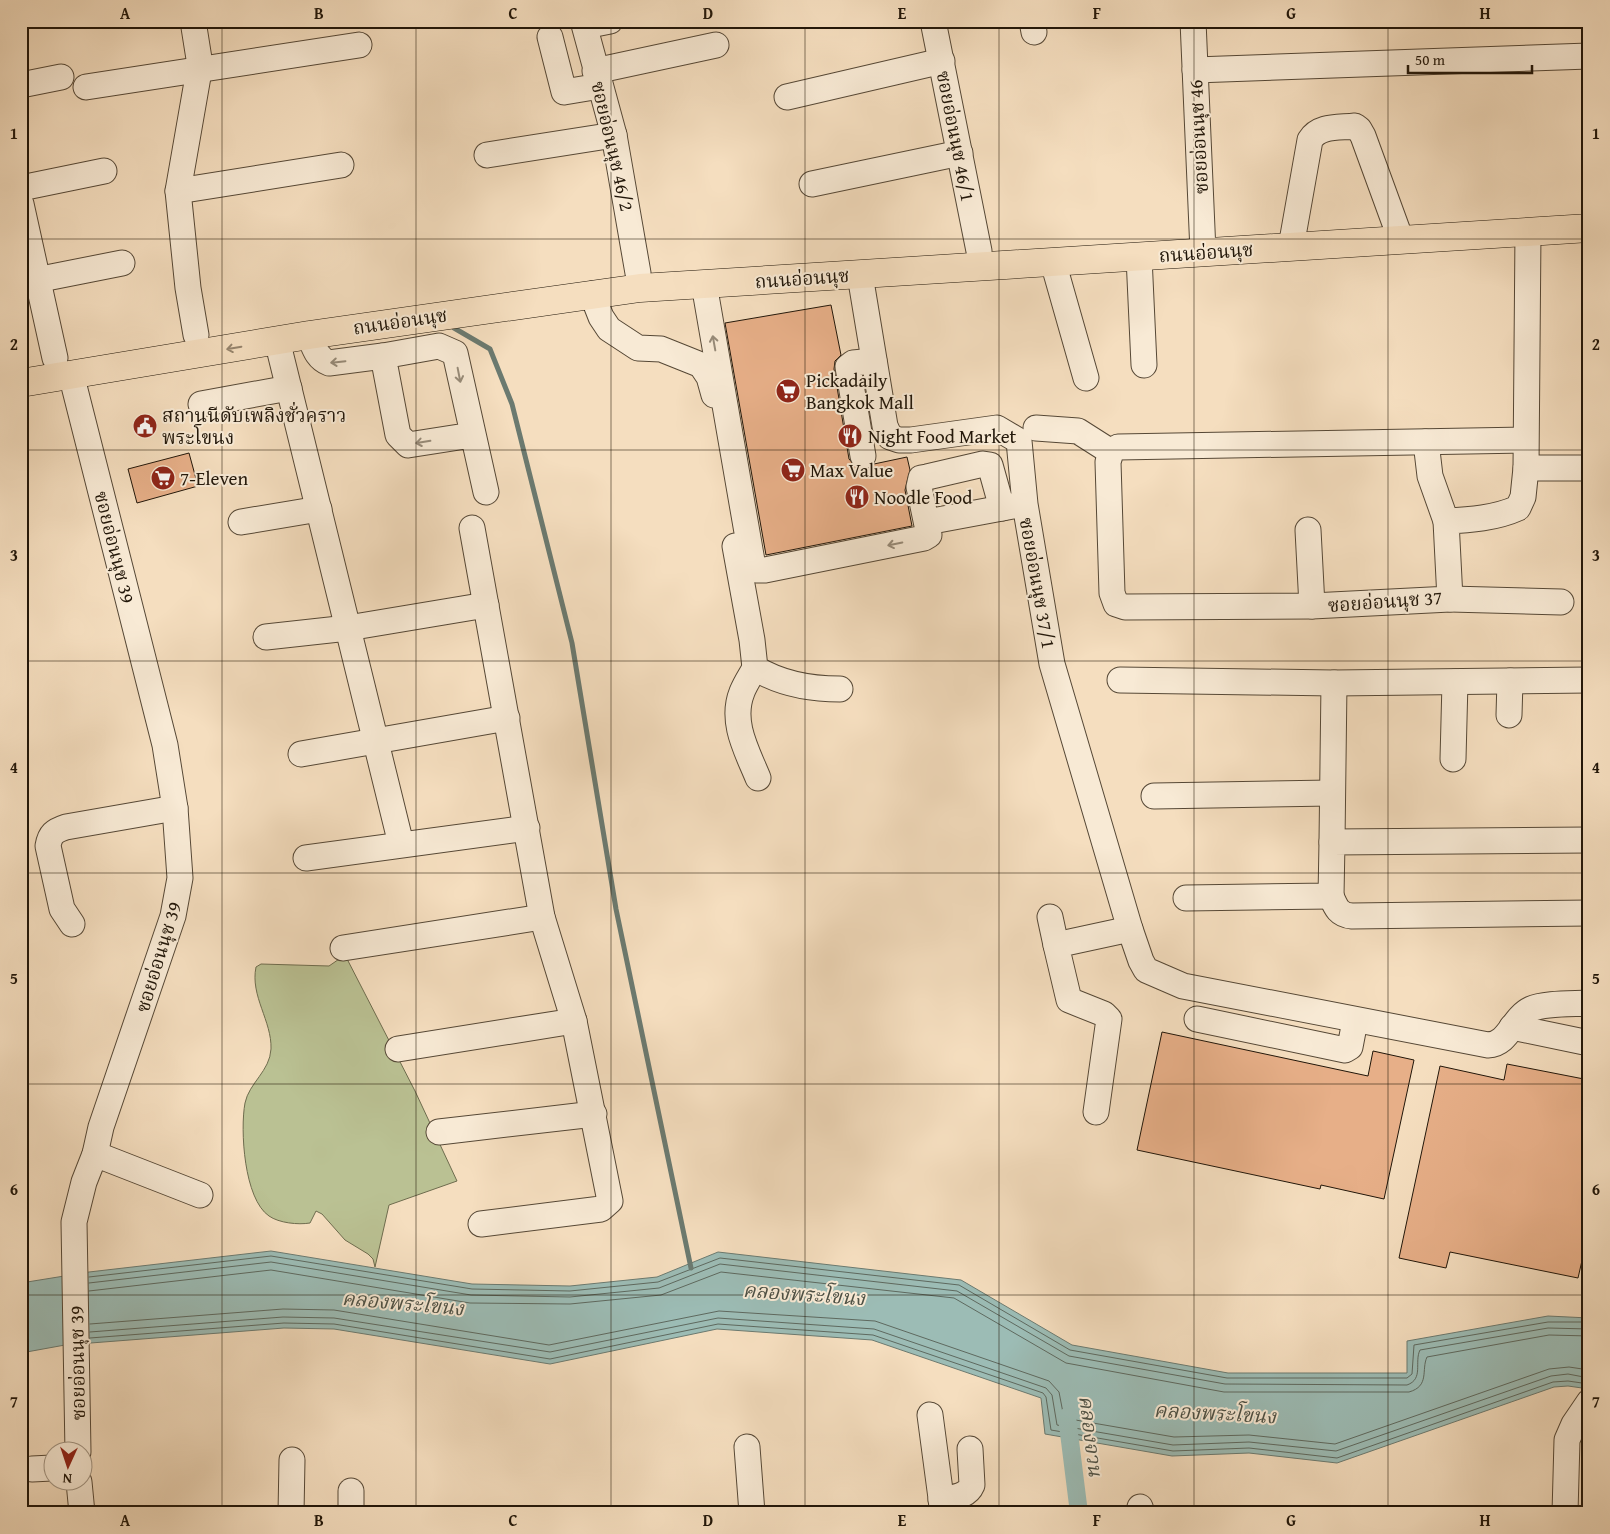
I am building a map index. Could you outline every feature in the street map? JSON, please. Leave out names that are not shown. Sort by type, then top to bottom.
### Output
[{"type":"main road","name":"ถนนอ่อนนุช","points":[[21,364],[63,366],[274,331],[639,280],[1399,232],[1589,212]]},
{"type":"main road","name":"ถนนอ่อนนุช","points":[[1399,232],[1528,232],[1589,228]]},
{"type":"main road","name":"ถนนอ่อนนุช","points":[[274,331],[309,334],[592,294],[639,280],[704,284],[860,275],[980,259],[1053,262],[1139,256],[1203,244]]},
{"type":"main road","name":"ถนนอ่อนนุช","points":[[21,383],[63,366]]},
{"type":"street","points":[[193,21],[200,58],[178,191],[188,288],[198,344]]},
{"type":"street","points":[[584,24],[610,21]]},
{"type":"street","name":"ซอยอ่อนนุช 46/1","points":[[933,21],[980,259]]},
{"type":"street","name":"ซอยอ่อนนุช 46","points":[[1193,21],[1203,244]]},
{"type":"street","name":"ซอยอ่อนนุช 46/2","points":[[584,24],[614,135],[639,280]]},
{"type":"street","points":[[550,36],[564,92],[598,79],[716,45]]},
{"type":"street","points":[[86,87],[359,45]]},
{"type":"street","points":[[1195,70],[1589,56]]},
{"type":"street","points":[[787,97],[942,61]]},
{"type":"street","points":[[21,85],[61,77]]},
{"type":"street","points":[[1292,239],[1310,140],[1315,132],[1355,126],[1360,129],[1363,136],[1399,232]]},
{"type":"street","points":[[487,155],[614,135]]},
{"type":"street","points":[[812,184],[960,152]]},
{"type":"street","points":[[178,191],[341,166]]},
{"type":"street","points":[[21,188],[104,171]]},
{"type":"street","name":"ซอยอ่อนนุช 39","points":[[21,204],[30,281],[63,366],[165,745],[175,808],[180,878],[173,916],[102,1127],[95,1154],[84,1182],[74,1222],[78,1442]]},
{"type":"street","points":[[1446,521],[1467,521],[1518,508],[1523,497],[1526,468],[1528,232]]},
{"type":"street","points":[[1139,256],[1144,364]]},
{"type":"street","points":[[1053,262],[1086,378]]},
{"type":"street","points":[[30,281],[122,263]]},
{"type":"street","name":"ซอยอ่อนนุช 37/1","points":[[860,275],[885,426],[890,437],[899,440],[911,440],[997,428],[1019,441],[1013,506],[1052,664],[1130,929],[1141,962],[1146,970],[1183,986],[1488,1045],[1496,1045],[1503,1040],[1521,1014],[1533,1008],[1589,1003]]},
{"type":"street","points":[[704,284],[752,561],[756,570],[765,570],[924,538],[929,535],[919,487],[921,478],[983,464],[990,465],[1013,506],[927,522]]},
{"type":"street","points":[[592,294],[601,317],[609,329],[623,340],[638,348],[661,349],[687,358],[701,365],[709,377],[739,502],[741,526],[735,547],[752,640],[755,668],[741,692],[738,720],[741,737],[758,778]]},
{"type":"street","points":[[408,319],[413,350]]},
{"type":"street","points":[[274,331],[401,844]]},
{"type":"street","points":[[309,334],[318,355],[322,360],[329,362],[383,356],[443,346],[455,353],[486,492]]},
{"type":"street","points":[[383,356],[398,435],[404,443],[408,445],[472,435]]},
{"type":"street","points":[[863,456],[848,367],[853,363],[874,361]]},
{"type":"street","points":[[201,404],[289,388]]},
{"type":"street","points":[[1036,428],[1078,431],[1111,452],[1118,447],[1526,440]]},
{"type":"street","name":"ซอยอ่อนนุช 37","points":[[1111,452],[1108,462],[1112,593],[1116,604],[1125,607],[1312,606],[1450,598],[1446,521],[1430,476],[1426,442]]},
{"type":"street","points":[[1526,468],[1589,468]]},
{"type":"street","points":[[241,522],[319,509]]},
{"type":"street","points":[[472,528],[542,917],[574,1021],[610,1193],[610,1200],[601,1209],[481,1224]]},
{"type":"street","points":[[1308,530],[1312,606]]},
{"type":"street","points":[[1450,598],[1561,602]]},
{"type":"street","points":[[266,637],[348,628],[486,605]]},
{"type":"street","points":[[755,668],[775,680],[816,689],[840,689]]},
{"type":"street","points":[[1120,680],[1334,684],[1589,680]]},
{"type":"street","points":[[1509,715],[1510,681]]},
{"type":"street","points":[[1453,759],[1455,682]]},
{"type":"street","points":[[1334,684],[1331,896],[1337,909],[1343,915],[1589,913]]},
{"type":"street","points":[[301,754],[376,739],[507,718]]},
{"type":"street","points":[[1154,796],[1331,793]]},
{"type":"street","points":[[72,924],[62,909],[48,846],[53,832],[66,827],[175,808]]},
{"type":"street","points":[[306,858],[527,828]]},
{"type":"street","points":[[1332,842],[1589,840]]},
{"type":"street","points":[[1186,898],[1331,896]]},
{"type":"street","points":[[343,948],[542,917]]},
{"type":"street","points":[[1050,917],[1069,1000],[1104,1014],[1109,1019],[1096,1112]]},
{"type":"street","points":[[1056,945],[1130,929]]},
{"type":"street","points":[[1197,1019],[1344,1050],[1350,1047],[1356,1020]]},
{"type":"street","points":[[398,1049],[574,1021]]},
{"type":"street","points":[[1512,1027],[1589,1043]]},
{"type":"street","points":[[439,1132],[594,1114]]},
{"type":"street","points":[[95,1154],[200,1195]]},
{"type":"street","points":[[1565,1513],[1567,1440],[1574,1424],[1589,1402]]},
{"type":"street","points":[[930,1415],[942,1506],[966,1494],[972,1485],[970,1450]]},
{"type":"street","points":[[747,1447],[752,1513]]},
{"type":"street","points":[[291,1513],[292,1460]]},
{"type":"street","points":[[80,1492],[82,1513]]},
{"type":"green space","points":[[345,955],[415,1091],[457,1181],[389,1205],[375,1267],[373,1259],[368,1254],[345,1240],[322,1214],[316,1211],[310,1223],[305,1224],[283,1222],[269,1216],[254,1195],[249,1180],[244,1146],[245,1103],[247,1096],[267,1064],[271,1049],[268,1028],[256,988],[256,967],[261,964],[329,966]]},
{"type":"water","name":"คลองพระโขนง","points":[[271,1251],[472,1284],[570,1286],[657,1277],[718,1252],[961,1280],[1072,1345],[1228,1373],[1407,1373],[1407,1341],[1548,1316],[1589,1318],[1589,1389],[1568,1386],[1554,1387],[1337,1463],[1249,1453],[1172,1456],[1045,1434],[1041,1398],[872,1340],[717,1329],[550,1364],[334,1329],[284,1328],[65,1345],[21,1353],[21,1283],[89,1272]]},
{"type":"building","name":"Pickadaily Bangkok Mall","points":[[831,305],[841,355],[835,361],[834,369],[849,459],[858,469],[865,470],[874,464],[907,457],[910,470],[905,490],[912,526],[766,555],[725,323]]},
{"type":"building","name":"7-Eleven","points":[[189,453],[198,486],[137,503],[128,469]]},
{"type":"building","points":[[1162,1032],[1368,1076],[1373,1051],[1414,1060],[1384,1199],[1321,1185],[1320,1189],[1137,1150]]},
{"type":"building","points":[[1507,1064],[1589,1080],[1589,1230],[1578,1278],[1450,1252],[1446,1268],[1399,1258],[1440,1066],[1504,1080]]},
{"type":"waterway","points":[[454,328],[490,349],[512,404],[572,643],[616,909],[691,1268]]},
{"type":"waterway","name":"คลองจวน","points":[[1067,1417],[1079,1513]]},
{"type":"place","name":"Pickadaily Bangkok Mall","points":[[788,391]]},
{"type":"place","name":"สถานนีดับเพลิงชั่วคราว พระโขนง","points":[[145,426]]},
{"type":"place","name":"Night Food Market","points":[[850,436]]},
{"type":"place","name":"Max Value","points":[[793,470]]},
{"type":"place","name":"7-Eleven","points":[[163,478]]},
{"type":"place","name":"Noodle Food","points":[[857,497]]}]
